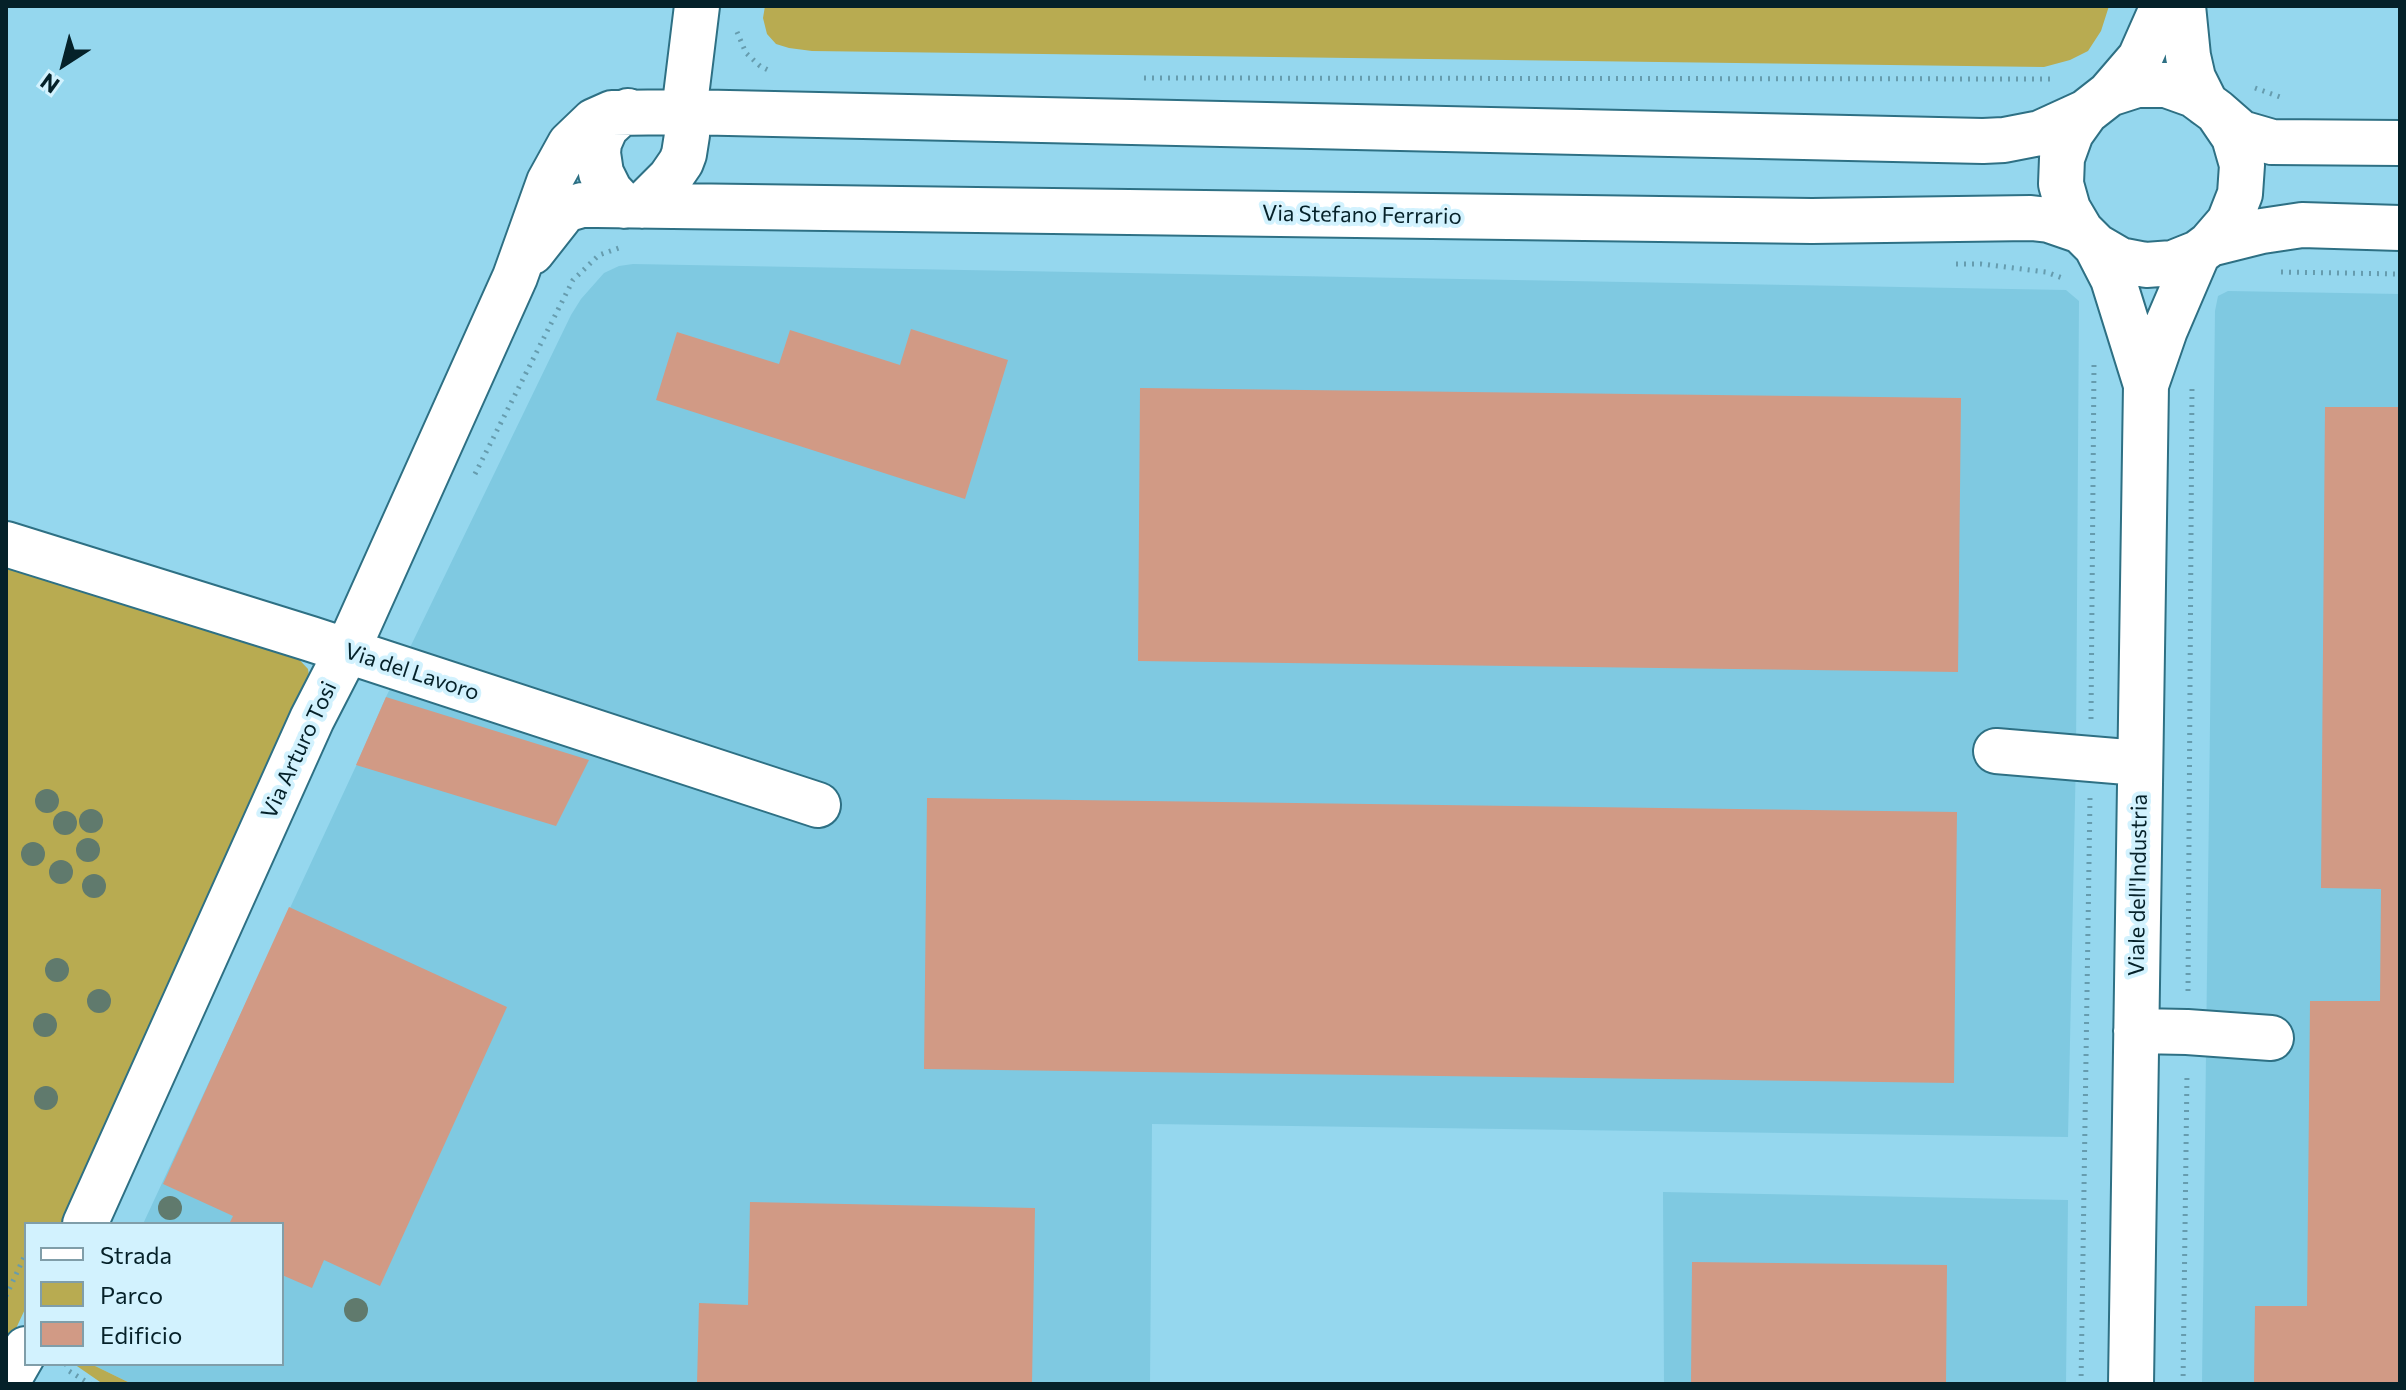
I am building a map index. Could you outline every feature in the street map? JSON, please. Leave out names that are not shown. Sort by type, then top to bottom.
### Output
[{"type":"street","points":[[628,111],[606,127],[598,153],[601,173],[610,191],[632,220],[681,162],[687,135],[684,112],[697,6]]},
{"type":"street","points":[[2146,385],[2113,279],[2068,209],[2061,184],[2062,158],[2071,133],[2140,58],[2163,6]]},
{"type":"street","points":[[2183,6],[2193,78],[2223,99],[2241,133],[2272,142],[2400,143]]},
{"type":"street","points":[[684,112],[1983,141],[2040,133],[2137,85],[2166,85],[2194,95],[2223,99]]},
{"type":"street","points":[[2146,385],[2161,340],[2204,249],[2229,222],[2240,194],[2242,165],[2223,99]]},
{"type":"street","name":"Via Arturo Tosi","points":[[86,1222],[515,277],[542,198],[570,144],[594,121],[612,113],[684,112]]},
{"type":"street","name":"Via Arturo Tosi","points":[[515,277],[565,210],[582,205],[632,220]]},
{"type":"street","name":"Via Stefano Ferrario","points":[[632,220],[1812,221],[2031,218],[2049,220],[2089,239]]},
{"type":"street","points":[[2089,239],[2120,260],[2146,265],[2173,263],[2204,249],[2262,231],[2302,225],[2400,228]]},
{"type":"street","name":"Viale dell'Industria","points":[[2131,1384],[2146,385]]},
{"type":"street","name":"Via del Lavoro","points":[[6,544],[347,651],[818,805]]},
{"type":"street","points":[[1996,751],[2139,763]]},
{"type":"street","points":[[2136,1031],[2271,1038]]},
{"type":"path","points":[[736,23],[746,53],[760,66],[778,74]]},
{"type":"path","points":[[1141,78],[2040,80],[2058,77]]},
{"type":"path","points":[[2223,99],[2268,94],[2293,100]]},
{"type":"path","points":[[473,478],[573,280],[599,255],[615,249],[632,220]]},
{"type":"path","points":[[1949,263],[2046,272],[2068,280]]},
{"type":"path","points":[[2275,272],[2400,274]]},
{"type":"path","points":[[2081,1384],[2094,359]]},
{"type":"path","points":[[2183,1384],[2192,378]]},
{"type":"path","points":[[6,1296],[24,1257]]},
{"type":"path","points":[[67,1366],[69,1371],[90,1384]]},
{"type":"shaded area","points":[[619,266],[2066,290],[2079,301],[2076,754],[2068,1137],[1152,1124],[1150,1384],[132,1384],[95,1366],[284,1366],[284,1222],[144,1222],[386,697],[571,315],[604,273]]},
{"type":"shaded area","points":[[2228,291],[2400,294],[2400,1384],[2202,1384],[2215,311],[2218,296]]},
{"type":"shaded area","points":[[1663,1192],[2068,1200],[2066,1384],[1664,1384]]},
{"type":"green space","points":[[765,6],[2109,6],[2101,31],[2088,51],[2044,67],[812,51],[776,44],[767,34],[763,18]]},
{"type":"green space","points":[[6,560],[294,654],[308,669],[310,682],[66,1222],[24,1222],[24,1311],[6,1350]]},
{"type":"green space","points":[[77,1366],[95,1366],[132,1384],[103,1384]]},
{"type":"building","points":[[911,329],[1008,360],[965,499],[656,400],[677,332],[779,364],[790,330],[900,365]]},
{"type":"building","points":[[1140,388],[1961,398],[1958,672],[1138,661]]},
{"type":"building","points":[[2325,407],[2400,407],[2400,1384],[2254,1384],[2255,1306],[2307,1306],[2310,1001],[2380,1001],[2381,889],[2321,888]]},
{"type":"building","points":[[386,697],[589,760],[556,826],[356,765]]},
{"type":"building","points":[[927,798],[1957,812],[1954,1083],[924,1069]]},
{"type":"building","points":[[289,907],[507,1007],[380,1286],[324,1260],[312,1288],[284,1276],[284,1222],[230,1222],[233,1216],[163,1184]]},
{"type":"building","points":[[750,1202],[1035,1208],[1032,1384],[697,1384],[699,1303],[748,1305]]},
{"type":"building","points":[[1692,1262],[1947,1265],[1946,1384],[1691,1384]]}]
